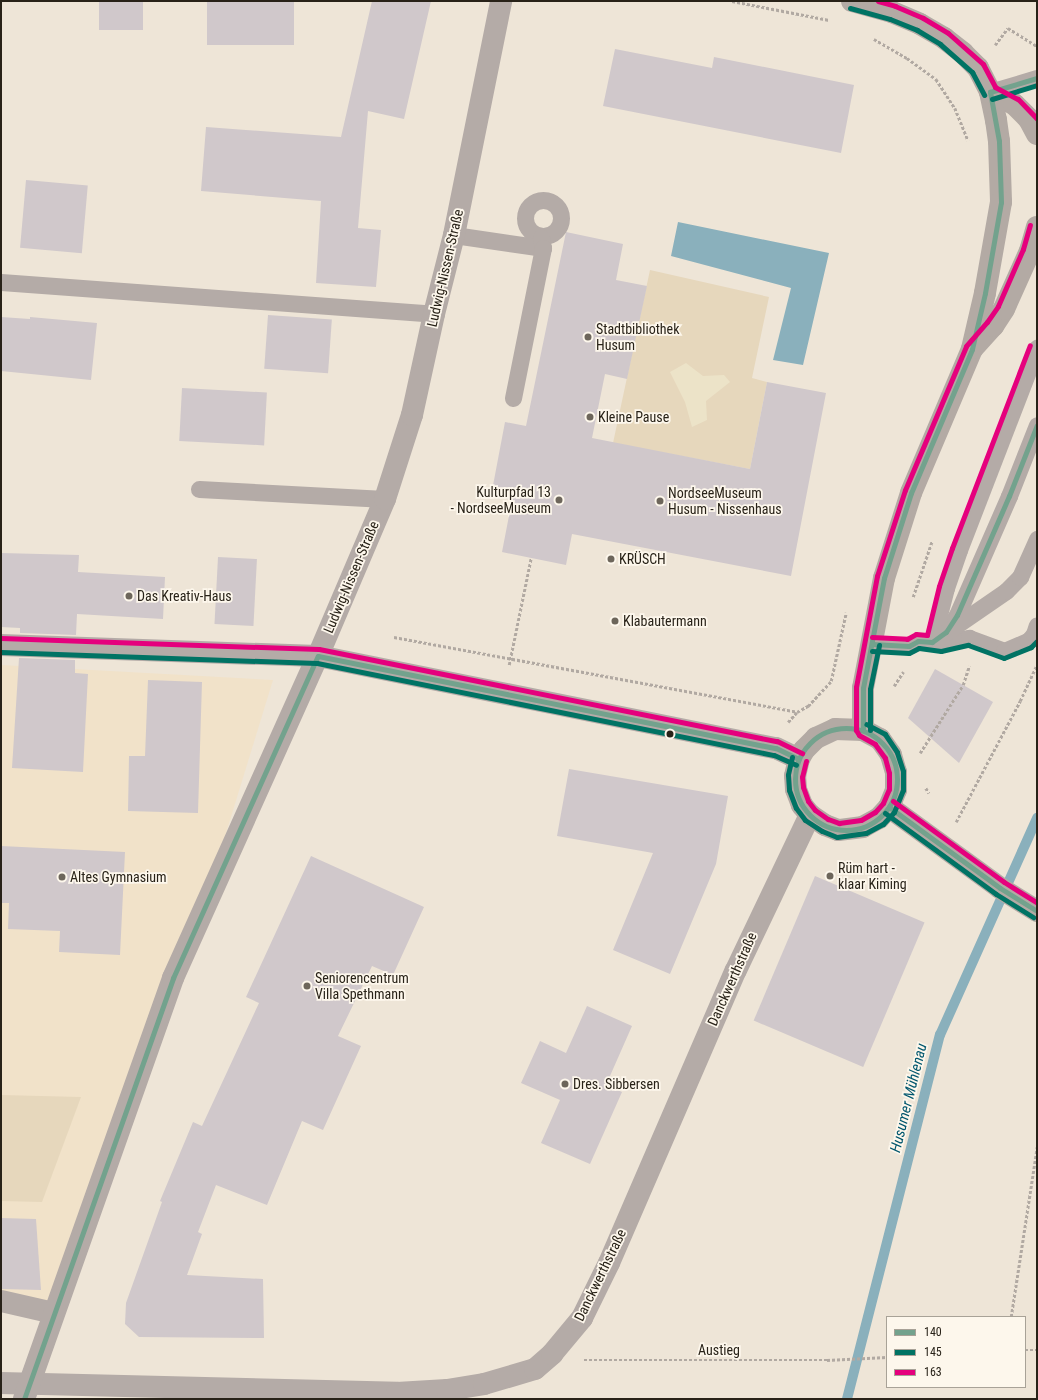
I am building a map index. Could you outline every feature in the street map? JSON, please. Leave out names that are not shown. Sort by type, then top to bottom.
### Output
[{"type":"main road","points":[[852,1],[892,12],[920,24],[944,38],[963,53],[978,68],[990,92],[999,141],[1001,202],[987,286],[972,349],[911,494],[884,578],[863,688],[863,730]]},
{"type":"main road","points":[[990,92],[1014,104],[1029,119],[1037,134]]},
{"type":"main road","points":[[972,349],[993,326],[1004,309],[1030,251],[1037,227]]},
{"type":"main road","points":[[835,729],[863,730],[880,739],[891,755],[896,772],[896,790],[888,807],[879,818],[863,827],[838,830],[825,825],[810,815],[802,805],[796,789],[795,776],[799,759],[804,750],[816,738],[835,729]]},
{"type":"main road","points":[[888,807],[946,847],[1000,888],[1037,911]]},
{"type":"street","name":"Ludwig-Nissen-Straße","points":[[26,1391],[173,978],[318,656],[385,499],[412,415],[434,314],[454,235],[502,1]]},
{"type":"street","points":[[1,645],[318,656],[776,748],[799,759]]},
{"type":"street","name":"Danckwerthstraße","points":[[1,1383],[26,1391],[397,1393],[447,1390],[484,1384],[535,1369],[552,1354],[582,1318],[609,1263],[736,970],[810,815]]},
{"type":"street","points":[[1,1301],[54,1313]]},
{"type":"lane","points":[[990,92],[1037,78]]},
{"type":"lane","points":[[454,235],[542,242],[513,398]]},
{"type":"lane","points":[[1,282],[434,314]]},
{"type":"lane","points":[[925,642],[1037,348]]},
{"type":"lane","points":[[946,632],[957,615],[1009,496],[1037,425]]},
{"type":"lane","points":[[199,489],[385,499]]},
{"type":"lane","points":[[872,644],[909,646],[925,642],[946,632],[1006,591],[1020,577],[1037,539]]},
{"type":"lane","points":[[925,642],[940,644],[969,638],[1004,651],[1028,642],[1037,625]]},
{"type":"path","points":[[732,1],[820,16],[834,21]]},
{"type":"path","points":[[978,68],[1008,28],[1037,46]]},
{"type":"path","points":[[871,37],[907,58],[936,79],[954,108],[969,142]]},
{"type":"path","points":[[503,694],[531,558]]},
{"type":"path","points":[[787,723],[797,712],[808,706],[830,681],[847,607]]},
{"type":"path","points":[[394,636],[797,712]]},
{"type":"path","points":[[946,847],[966,804],[1020,701],[1037,663]]},
{"type":"path","points":[[931,738],[963,685]]},
{"type":"path","points":[[1011,1316],[1037,1147]]},
{"type":"path","points":[[1026,1350],[1037,1350]]},
{"type":"path","name":"Austieg","points":[[552,1354],[585,1360],[827,1360],[886,1357]]},
{"type":"shaded area","points":[[650,270],[769,297],[752,378],[767,382],[750,469],[613,443]]},
{"type":"shaded area","points":[[1,665],[273,680],[219,856],[49,1304],[1,1295]]},
{"type":"shaded area","points":[[1,1095],[81,1097],[42,1202],[1,1201]]},
{"type":"sand","points":[[686,363],[703,376],[724,375],[730,382],[706,401],[707,420],[692,427],[685,402],[670,372]]},
{"type":"water","points":[[678,222],[829,253],[803,365],[773,360],[791,288],[671,256]]},
{"type":"building","points":[[99,1],[143,1],[143,30],[99,30]]},
{"type":"building","points":[[207,1],[294,1],[294,45],[207,45]]},
{"type":"building","points":[[372,1],[431,1],[404,119],[368,111],[358,228],[381,230],[376,287],[316,283],[321,201],[201,191],[206,127],[341,137]]},
{"type":"building","points":[[615,49],[712,68],[714,57],[854,85],[841,153],[603,106]]},
{"type":"building","points":[[26,180],[88,185],[82,253],[20,248]]},
{"type":"building","points":[[566,232],[623,244],[616,280],[647,286],[627,379],[605,374],[592,438],[750,469],[767,382],[826,393],[791,576],[572,534],[566,565],[502,552],[512,500],[491,496],[505,422],[526,426]]},
{"type":"building","points":[[268,315],[332,319],[328,373],[264,369]]},
{"type":"building","points":[[1,317],[30,319],[30,317],[97,323],[91,380],[1,371]]},
{"type":"building","points":[[182,388],[267,392],[264,445],[179,441]]},
{"type":"building","points":[[1,553],[79,555],[78,572],[165,577],[163,619],[77,614],[76,635],[20,633],[20,628],[1,627]]},
{"type":"building","points":[[218,557],[257,559],[253,626],[214,624]]},
{"type":"building","points":[[19,658],[75,660],[75,673],[88,674],[83,772],[12,768]]},
{"type":"building","points":[[935,669],[993,702],[959,763],[908,718]]},
{"type":"building","points":[[148,680],[202,682],[198,813],[128,811],[129,756],[145,756]]},
{"type":"building","points":[[569,769],[728,796],[716,864],[670,974],[613,950],[653,853],[557,836]]},
{"type":"building","name":"Altes Gymnasium","points":[[1,846],[125,852],[120,955],[59,952],[60,931],[8,929],[9,903],[1,903]]},
{"type":"building","points":[[311,856],[424,907],[393,975],[372,966],[338,1036],[361,1046],[323,1130],[302,1121],[267,1205],[216,1185],[198,1232],[202,1234],[187,1275],[263,1279],[264,1338],[139,1337],[125,1324],[126,1303],[162,1202],[160,1201],[193,1122],[202,1126],[259,1003],[246,997]]},
{"type":"building","points":[[815,876],[925,922],[863,1067],[754,1021]]},
{"type":"building","name":"Dres. Sibbersen","points":[[587,1006],[632,1026],[606,1085],[622,1092],[590,1164],[541,1143],[560,1100],[521,1083],[540,1041],[566,1053]]},
{"type":"building","points":[[1,1218],[36,1219],[41,1290],[1,1289]]},
{"type":"waterway","name":"Husumer Mühlenau","points":[[847,1399],[940,1035],[1037,818]]},
{"type":"transit line","name":"163","points":[[878,1],[895,6],[923,18],[948,33],[983,64],[995,87],[1018,99],[1037,119]]},
{"type":"transit line","name":"145","points":[[850,8],[890,19],[917,30],[940,44],[972,72],[984,95]]},
{"type":"transit line","name":"140","points":[[863,730],[863,688],[884,578],[911,493],[972,349],[985,293],[1001,202],[999,141],[990,92],[1037,78]]},
{"type":"transit line","name":"145","points":[[992,99],[1037,85]]},
{"type":"transit line","name":"163","points":[[806,761],[802,777],[803,787],[808,801],[815,810],[828,819],[839,823],[861,820],[875,812],[883,803],[889,789],[889,773],[885,758],[875,744],[859,735],[856,730],[856,687],[877,576],[905,490],[966,346],[987,322],[998,306],[1023,249],[1030,225]]},
{"type":"transit line","name":"163","points":[[872,637],[907,639],[916,634],[927,635],[939,586],[952,548],[1030,345]]},
{"type":"transit line","name":"140","points":[[872,644],[909,646],[918,641],[932,642],[946,632],[957,615],[1009,496],[1037,425]]},
{"type":"transit line","name":"163","points":[[1,638],[319,649],[777,741],[802,753]]},
{"type":"transit line","name":"145","points":[[872,651],[909,653],[919,648],[941,651],[968,645],[1004,658],[1031,647],[1037,641]]},
{"type":"transit line","name":"145","points":[[870,730],[870,689],[879,645]]},
{"type":"transit line","name":"145","points":[[1,652],[317,663],[774,755],[796,765]]},
{"type":"transit line","name":"140","points":[[318,656],[776,748],[799,759]]},
{"type":"transit line","name":"140","points":[[24,1399],[173,978],[318,656]]},
{"type":"transit line","name":"145","points":[[792,757],[788,775],[789,790],[796,808],[805,820],[822,831],[837,837],[866,833],[883,824],[894,812],[903,790],[903,771],[897,752],[885,734],[866,724]]},
{"type":"transit line","name":"140","points":[[846,728],[865,732],[882,743],[893,760],[897,779],[893,798],[882,815],[865,826],[846,830],[827,826],[810,815],[799,798],[795,779],[799,760],[810,743],[827,732],[846,728]]},
{"type":"transit line","name":"163","points":[[893,801],[1004,882],[1037,903]]},
{"type":"transit line","name":"140","points":[[889,807],[1000,888],[1037,911]]},
{"type":"transit line","name":"145","points":[[885,813],[996,894],[1033,917]]},
{"type":"place","name":"Stadtbibliothek Husum","points":[[588,337]]},
{"type":"place","name":"Kleine Pause","points":[[590,417]]},
{"type":"place","name":"Kulturpfad 13 - NordseeMuseum","points":[[559,500]]},
{"type":"place","name":"NordseeMuseum Husum - Nissenhaus","points":[[660,501]]},
{"type":"place","name":"KRÜSCH","points":[[611,559]]},
{"type":"place","name":"Das Kreativ-Haus","points":[[129,596]]},
{"type":"place","name":"Klabautermann","points":[[615,621]]},
{"type":"place","name":"Rüm hart - klaar Kiming","points":[[830,876]]},
{"type":"place","name":"Altes Gymnasium","points":[[62,877]]},
{"type":"place","name":"Seniorencentrum Villa Spethmann","points":[[307,986]]},
{"type":"place","name":"Dres. Sibbersen","points":[[565,1084]]}]
